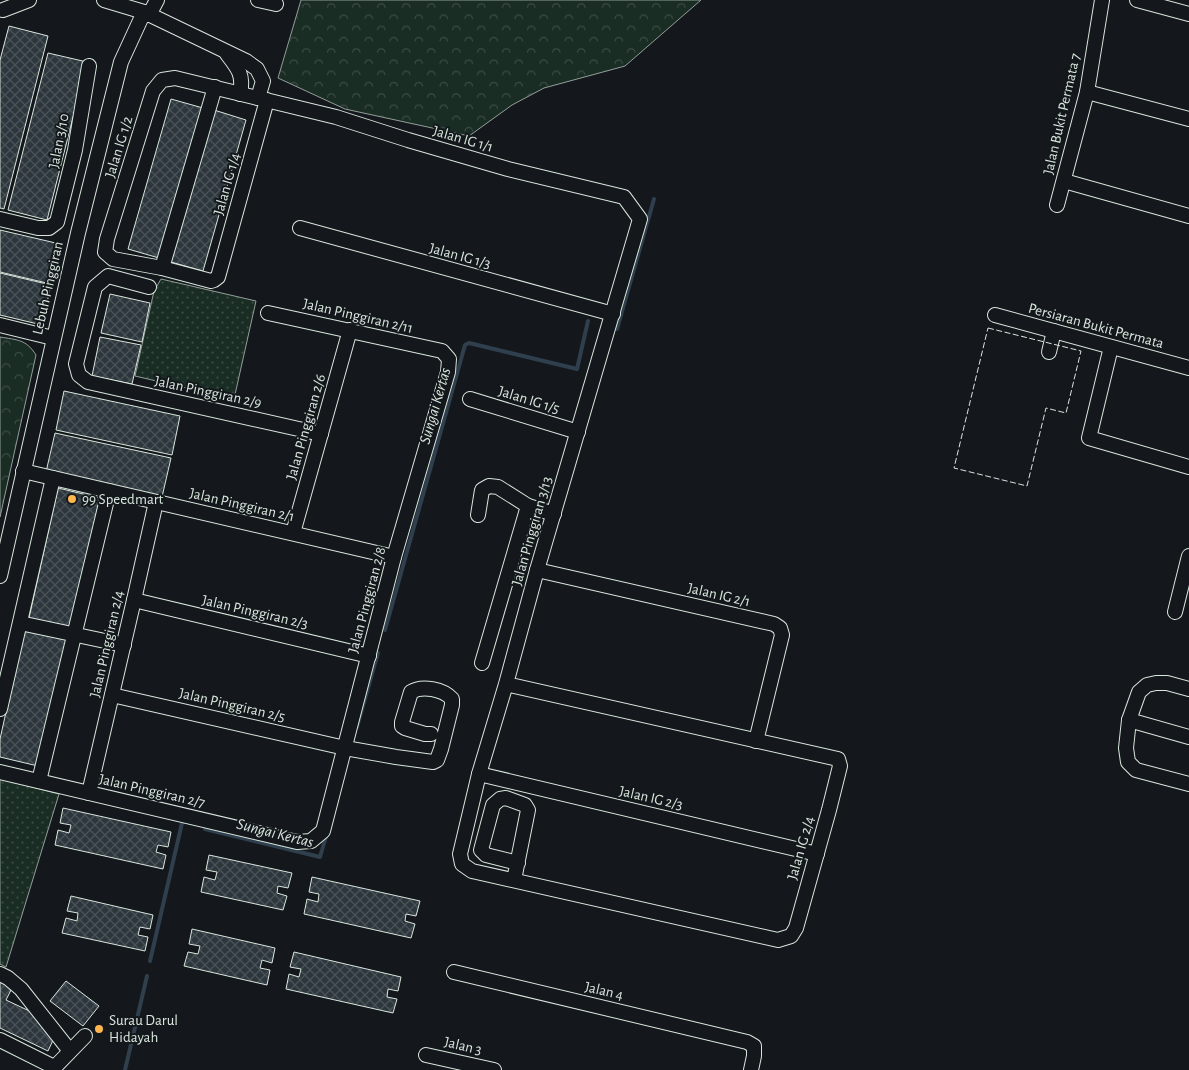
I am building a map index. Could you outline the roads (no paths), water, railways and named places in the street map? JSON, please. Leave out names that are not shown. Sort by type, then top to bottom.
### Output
[{"type":"street","points":[[1,14],[29,0]]},
{"type":"street","name":"Jalan IG 1/4","points":[[104,0],[142,9],[246,61],[257,69],[262,81],[263,99],[218,277],[210,281],[162,268]]},
{"type":"street","name":"Lebuh Pinggiran","points":[[0,576],[78,233],[121,62],[142,9],[157,0]]},
{"type":"street","points":[[258,0],[276,4]]},
{"type":"street","name":"Jalan Bukit Permata 7","points":[[1057,204],[1087,92],[1102,0]]},
{"type":"street","points":[[1137,0],[1189,14]]},
{"type":"street","points":[[225,51],[241,76],[240,94]]},
{"type":"street","name":"Jalan 3/10","points":[[0,220],[38,228],[49,228],[57,222],[75,150],[89,66]]},
{"type":"street","name":"Jalan IG 1/1","points":[[175,78],[336,118],[508,169],[624,197],[640,219]]},
{"type":"street","name":"Jalan IG 1/2","points":[[162,268],[113,259],[105,252],[107,239],[152,91],[162,80],[175,78]]},
{"type":"street","points":[[162,268],[214,87]]},
{"type":"street","points":[[1087,92],[1189,119]]},
{"type":"street","points":[[1064,181],[1189,216]]},
{"type":"street","name":"Jalan Pinggiran 3/13","points":[[460,854],[479,774],[640,219]]},
{"type":"street","name":"Jalan IG 1/3","points":[[300,228],[612,314]]},
{"type":"street","name":"Jalan Pinggiran 2/9","points":[[149,287],[108,276],[95,287],[76,364],[78,375],[88,382],[321,434]]},
{"type":"street","name":"Jalan Pinggiran 2/11","points":[[268,313],[442,351]]},
{"type":"street","name":"Persiaran Bukit Permata","points":[[995,315],[1189,368]]},
{"type":"street","points":[[0,325],[54,338]]},
{"type":"street","name":"Jalan Pinggiran 2/6","points":[[292,533],[350,330]]},
{"type":"street","points":[[1049,352],[1054,331]]},
{"type":"street","points":[[1112,347],[1089,438],[1189,466]]},
{"type":"street","name":"Jalan Pinggiran 2/8","points":[[297,842],[311,841],[323,831],[394,557],[448,372],[449,359],[442,351]]},
{"type":"street","name":"Jalan IG 1/5","points":[[470,399],[578,432]]},
{"type":"street","name":"Jalan Pinggiran 2/1","points":[[23,471],[394,557]]},
{"type":"street","points":[[0,709],[53,478]]},
{"type":"street","points":[[478,515],[482,490],[489,486],[498,487],[528,506],[554,514]]},
{"type":"street","points":[[39,781],[109,491]]},
{"type":"street","name":"Jalan Pinggiran 2/4","points":[[89,793],[156,502]]},
{"type":"street","points":[[482,663],[528,506]]},
{"type":"street","points":[[1175,612],[1189,556]]},
{"type":"street","name":"Jalan IG 2/1","points":[[537,570],[774,624],[780,628],[782,636],[756,741]]},
{"type":"street","name":"Jalan Pinggiran 2/3","points":[[134,600],[369,656]]},
{"type":"street","points":[[20,623],[124,645]]},
{"type":"street","points":[[1189,689],[1166,683],[1156,683],[1147,685],[1139,692],[1129,720],[1126,748],[1128,762],[1136,770],[1189,784]]},
{"type":"street","name":"Jalan IG 2/4","points":[[460,854],[462,864],[472,871],[778,940],[791,936],[796,928],[840,766],[838,759],[827,756],[506,684]]},
{"type":"street","name":"Jalan Pinggiran 2/5","points":[[112,694],[345,748],[396,758],[433,762],[437,760],[444,740],[452,699],[450,696],[431,689],[414,690],[411,692],[402,726],[425,734],[431,734]]},
{"type":"street","points":[[1129,720],[1189,737]]},
{"type":"street","name":"Jalan Pinggiran 2/7","points":[[0,772],[297,842]]},
{"type":"street","name":"Jalan IG 2/3","points":[[479,774],[816,854]]},
{"type":"street","points":[[514,880],[518,863],[528,810],[525,805],[506,798],[500,799],[493,805],[481,850],[486,856],[518,863]]},
{"type":"street","name":"Jalan 4","points":[[454,972],[747,1042],[754,1046],[751,1070]]},
{"type":"street","points":[[0,974],[8,978],[20,989],[70,1051]]},
{"type":"street","points":[[0,1040],[53,1069],[85,1036]]},
{"type":"street","name":"Jalan 3","points":[[426,1055],[494,1070]]},
{"type":"waterway","name":"Sungai Kertas","points":[[617,329],[654,199]]},
{"type":"waterway","name":"Sungai Kertas","points":[[385,630],[465,345],[469,343],[577,369],[588,321]]},
{"type":"waterway","points":[[357,727],[378,653]]},
{"type":"waterway","name":"Sungai Kertas","points":[[150,961],[182,823]]},
{"type":"waterway","name":"Sungai Kertas","points":[[205,829],[320,857],[327,833]]},
{"type":"waterway","name":"Sungai Kertas","points":[[125,1070],[147,976]]},
{"type":"place","name":"99 Speedmart","points":[[72,499]]},
{"type":"place","name":"Surau Darul Hidayah","points":[[99,1029]]}]
